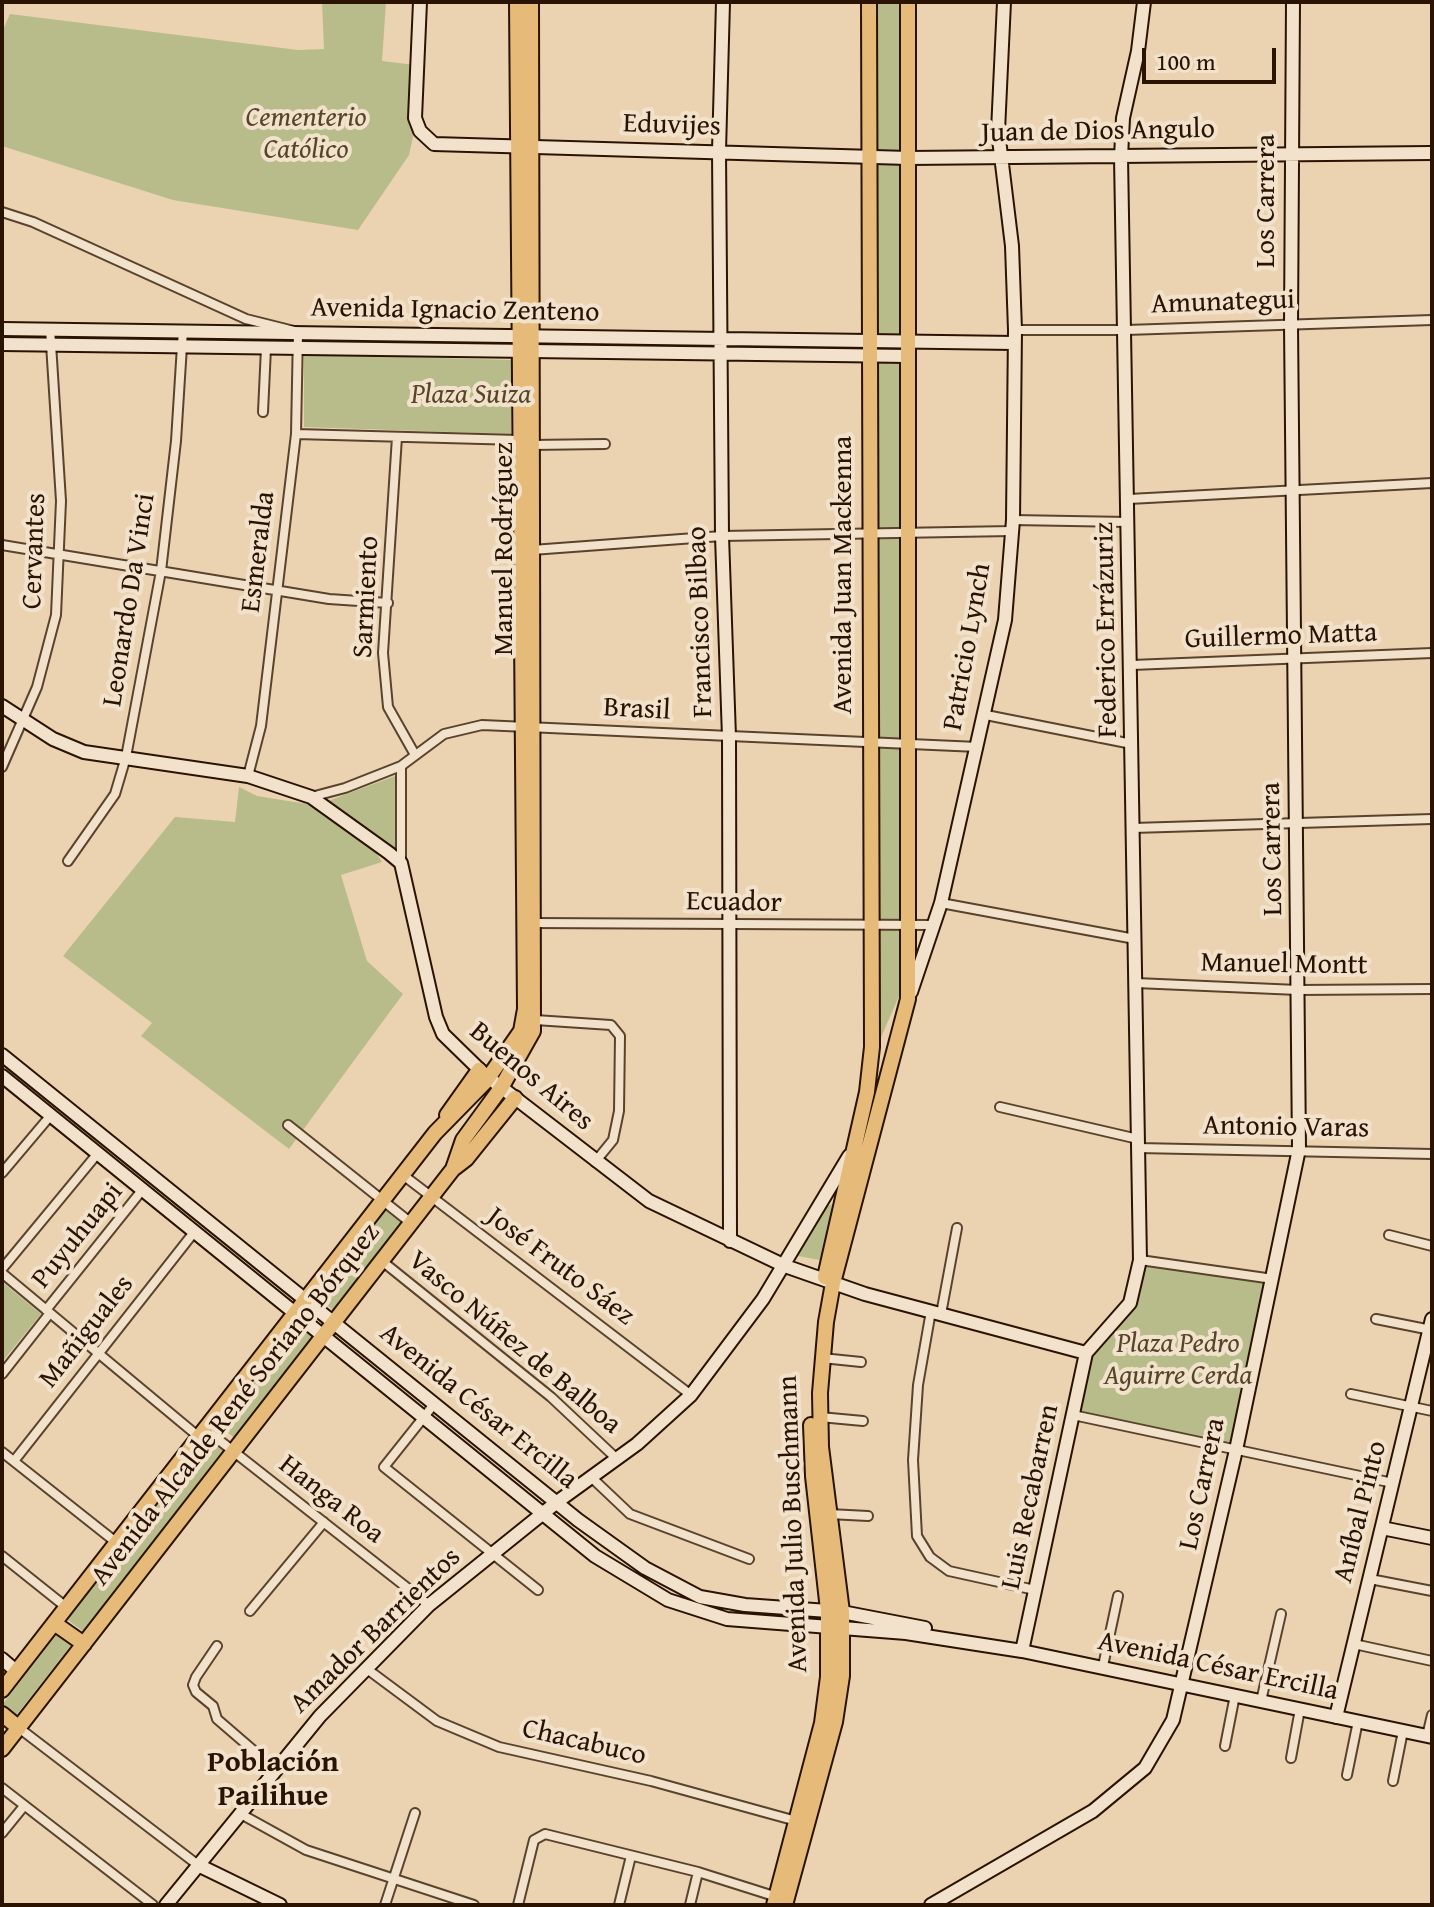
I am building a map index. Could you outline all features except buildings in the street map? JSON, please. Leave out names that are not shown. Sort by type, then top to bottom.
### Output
[{"type":"main road","name":"Manuel Rodríguez","points":[[490,1078],[518,1040],[525,1009],[524,145],[517,2]]},
{"type":"main road","name":"Manuel Rodríguez","points":[[524,145],[531,2]]},
{"type":"main road","name":"Avenida Juan Mackenna","points":[[827,1282],[867,1092],[872,1047],[869,2]]},
{"type":"main road","points":[[908,2],[908,999]]},
{"type":"main road","name":"Manuel Rodríguez","points":[[490,1078],[529,1042],[535,1020],[526,727],[531,550],[525,442]]},
{"type":"main road","name":"Patricio Lynch","points":[[827,1282],[908,999]]},
{"type":"main road","name":"Avenida Alcalde René Soriano Bórquez","points":[[2,1690],[435,1133],[490,1078]]},
{"type":"main road","name":"Avenida Alcalde René Soriano Bórquez","points":[[2,1749],[453,1169],[490,1078]]},
{"type":"main road","points":[[453,1169],[466,1159],[515,1098]]},
{"type":"main road","name":"Avenida Julio Buschmann","points":[[779,1902],[838,1707],[829,1514],[820,1417],[827,1282]]},
{"type":"main road","name":"Avenida Julio Buschmann","points":[[827,1282],[814,1353],[811,1444],[835,1619]]},
{"type":"main road","points":[[54,1623],[84,1644]]},
{"type":"main road","points":[[2,1714],[19,1728]]},
{"type":"street","name":"Eduvijes","points":[[420,2],[415,118],[420,131],[434,144],[869,154],[908,158]]},
{"type":"street","name":"Francisco Bilbao","points":[[723,2],[719,151],[722,536],[729,737],[730,1241]]},
{"type":"street","name":"Patricio Lynch","points":[[908,999],[941,903],[986,715],[1005,620],[1013,525],[1015,337],[1012,246],[999,158],[998,109],[1004,2]]},
{"type":"street","name":"Federico Errázuriz","points":[[1086,1353],[1116,1324],[1130,1303],[1140,1260],[1121,157],[1123,118],[1138,51],[1144,2]]},
{"type":"street","name":"Los Carrera","points":[[931,1905],[1093,1811],[1135,1779],[1155,1753],[1173,1720],[1236,1450],[1299,1149],[1291,325],[1293,2]]},
{"type":"street","name":"Juan de Dios Angulo","points":[[908,158],[1432,153]]},
{"type":"street","points":[[2,212],[33,222],[246,319],[298,332]]},
{"type":"street","points":[[238,331],[245,329],[246,319]]},
{"type":"street","name":"Amunategui","points":[[908,350],[1015,337],[1126,330],[1432,320]]},
{"type":"street","name":"Cervantes","points":[[2,767],[49,651],[61,554],[61,501],[50,328]]},
{"type":"street","name":"Avenida Ignacio Zenteno","points":[[2,329],[721,340],[908,350]]},
{"type":"street","name":"Leonardo Da Vinci","points":[[68,861],[115,794],[126,757],[161,571],[176,441],[183,330]]},
{"type":"street","name":"Esmeralda","points":[[248,776],[261,726],[296,434],[298,332]]},
{"type":"street","name":"Avenida Ignacio Zenteno","points":[[2,344],[524,353],[870,349]]},
{"type":"street","points":[[263,412],[266,348]]},
{"type":"street","points":[[296,434],[605,444]]},
{"type":"street","name":"Sarmiento","points":[[397,437],[383,653],[388,707],[414,753]]},
{"type":"street","points":[[1129,499],[1432,483]]},
{"type":"street","points":[[531,550],[722,536],[1128,522]]},
{"type":"street","points":[[2,545],[276,590],[388,603]]},
{"type":"street","name":"Guillermo Matta","points":[[1132,665],[1432,653]]},
{"type":"street","points":[[2,706],[22,720],[84,752],[248,776],[311,797],[401,863]]},
{"type":"street","points":[[986,715],[1132,744]]},
{"type":"street","name":"Brasil","points":[[311,797],[345,788],[401,766],[414,753],[444,734],[463,727],[526,727],[978,747]]},
{"type":"street","name":"Buenos Aires","points":[[401,766],[401,863],[436,1017],[456,1049],[594,1162],[649,1201],[785,1266],[796,1275],[1086,1353]]},
{"type":"street","points":[[1133,828],[1432,819]]},
{"type":"street","points":[[941,903],[1135,939]]},
{"type":"street","name":"Ecuador","points":[[534,923],[933,925]]},
{"type":"street","name":"Manuel Montt","points":[[1136,983],[1298,990],[1432,989]]},
{"type":"street","points":[[535,1020],[611,1025],[620,1036],[619,1111],[613,1140],[594,1162]]},
{"type":"street","name":"Avenida César Ercilla","points":[[2,1055],[557,1502],[629,1557],[700,1597],[1103,1666],[1430,1737]]},
{"type":"street","name":"Avenida César Ercilla","points":[[2,1076],[619,1573],[689,1609],[756,1621],[835,1619]]},
{"type":"street","name":"Antonio Varas","points":[[1000,1107],[1138,1143],[1432,1154]]},
{"type":"street","points":[[2,1173],[51,1115]]},
{"type":"street","points":[[288,1125],[411,1223]]},
{"type":"street","name":"Avenida Juan Mackenna","points":[[785,1266],[854,1146]]},
{"type":"street","points":[[2,1271],[98,1153]]},
{"type":"street","name":"José Fruto Sáez","points":[[403,1175],[691,1395]]},
{"type":"street","name":"Puyuhuapi","points":[[2,1374],[143,1189]]},
{"type":"street","points":[[957,1228],[918,1385],[913,1460],[917,1536],[930,1557],[949,1571],[1035,1590]]},
{"type":"street","name":"Mañiguales","points":[[14,1461],[195,1231]]},
{"type":"street","points":[[1389,1235],[1432,1246]]},
{"type":"street","points":[[1140,1260],[1273,1279]]},
{"type":"street","name":"Vasco Núñez de Balboa","points":[[382,1261],[551,1397],[617,1459]]},
{"type":"street","name":"Amador Barrientos","points":[[166,1905],[320,1716],[429,1605],[492,1552],[617,1459],[691,1395],[729,1348],[785,1266]]},
{"type":"street","name":"Hanga Roa","points":[[2,1271],[98,1353],[202,1433],[234,1451],[429,1605]]},
{"type":"street","points":[[1376,1319],[1431,1327]]},
{"type":"street","name":"Aníbal Pinto","points":[[1336,1717],[1431,1327]]},
{"type":"street","name":"Luis Recabarren","points":[[1022,1651],[1086,1353]]},
{"type":"street","points":[[822,1358],[861,1362]]},
{"type":"street","points":[[1351,1394],[1432,1411]]},
{"type":"street","points":[[435,1403],[384,1467],[538,1590]]},
{"type":"street","points":[[1073,1415],[1393,1483]]},
{"type":"street","points":[[820,1417],[863,1421]]},
{"type":"street","points":[[2,1452],[117,1543]]},
{"type":"street","points":[[591,1477],[630,1514],[749,1559]]},
{"type":"street","points":[[829,1514],[868,1516]]},
{"type":"street","points":[[250,1611],[324,1522]]},
{"type":"street","points":[[1382,1528],[1432,1538]]},
{"type":"street","points":[[2,1556],[66,1607]]},
{"type":"street","points":[[619,1573],[628,1570],[629,1557]]},
{"type":"street","points":[[1370,1579],[1432,1591]]},
{"type":"street","points":[[1103,1666],[1118,1596]]},
{"type":"street","points":[[689,1609],[700,1597]]},
{"type":"street","points":[[756,1621],[764,1606]]},
{"type":"street","points":[[1261,1701],[1281,1614]]},
{"type":"street","points":[[1354,1644],[1432,1661]]},
{"type":"street","points":[[217,1646],[196,1677],[193,1685],[196,1692],[213,1706],[217,1719],[275,1769]]},
{"type":"street","points":[[2,1659],[16,1671]]},
{"type":"street","name":"Chacabuco","points":[[367,1669],[437,1721],[499,1747],[651,1781],[803,1823]]},
{"type":"street","points":[[1225,1746],[1235,1695]]},
{"type":"street","points":[[1291,1758],[1300,1709]]},
{"type":"street","points":[[1430,1737],[1432,1715]]},
{"type":"street","points":[[1347,1775],[1358,1721]]},
{"type":"street","points":[[19,1728],[198,1865],[280,1905]]},
{"type":"street","points":[[1393,1781],[1403,1731]]},
{"type":"street","points":[[2,1788],[153,1905]]},
{"type":"street","points":[[2,1833],[24,1806]]},
{"type":"street","points":[[239,1813],[306,1850],[474,1905]]},
{"type":"street","points":[[385,1905],[415,1813]]},
{"type":"street","points":[[518,1905],[534,1840],[539,1835],[698,1872],[779,1902]]},
{"type":"street","points":[[619,1905],[631,1856]]},
{"type":"street","points":[[690,1905],[698,1872]]},
{"type":"green space","name":"Cementerio Católico","points":[[322,2],[386,2],[382,61],[415,65],[416,123],[409,155],[358,230],[173,200],[2,146],[2,32],[10,14],[298,50],[324,49]]},
{"type":"green space","points":[[873,2],[905,2],[906,980],[876,1049]]},
{"type":"green space","name":"Plaza Suiza","points":[[304,354],[511,360],[511,434],[304,427]]},
{"type":"green space","points":[[395,776],[395,852],[328,801]]},
{"type":"green space","points":[[239,787],[257,796],[307,804],[375,851],[382,862],[341,875],[367,961],[403,994],[289,1149],[141,1036],[152,1023],[63,956],[175,817],[235,822]]},
{"type":"green space","points":[[832,1204],[825,1261],[798,1256],[823,1208]]},
{"type":"green space","points":[[386,1206],[405,1221],[336,1312],[316,1297]]},
{"type":"green space","name":"Plaza Pedro Aguirre Cerda","points":[[1143,1264],[1265,1283],[1230,1444],[1076,1410],[1089,1355],[1133,1305]]},
{"type":"green space","points":[[2,1282],[41,1314],[2,1362]]},
{"type":"green space","points":[[295,1318],[316,1335],[236,1439],[214,1422]]},
{"type":"green space","points":[[205,1436],[223,1450],[84,1632],[65,1618]]},
{"type":"green space","points":[[58,1633],[72,1644],[14,1718],[2,1705]]},
{"type":"district","name":"Población Pailihue","points":[[273,1780]]}]
